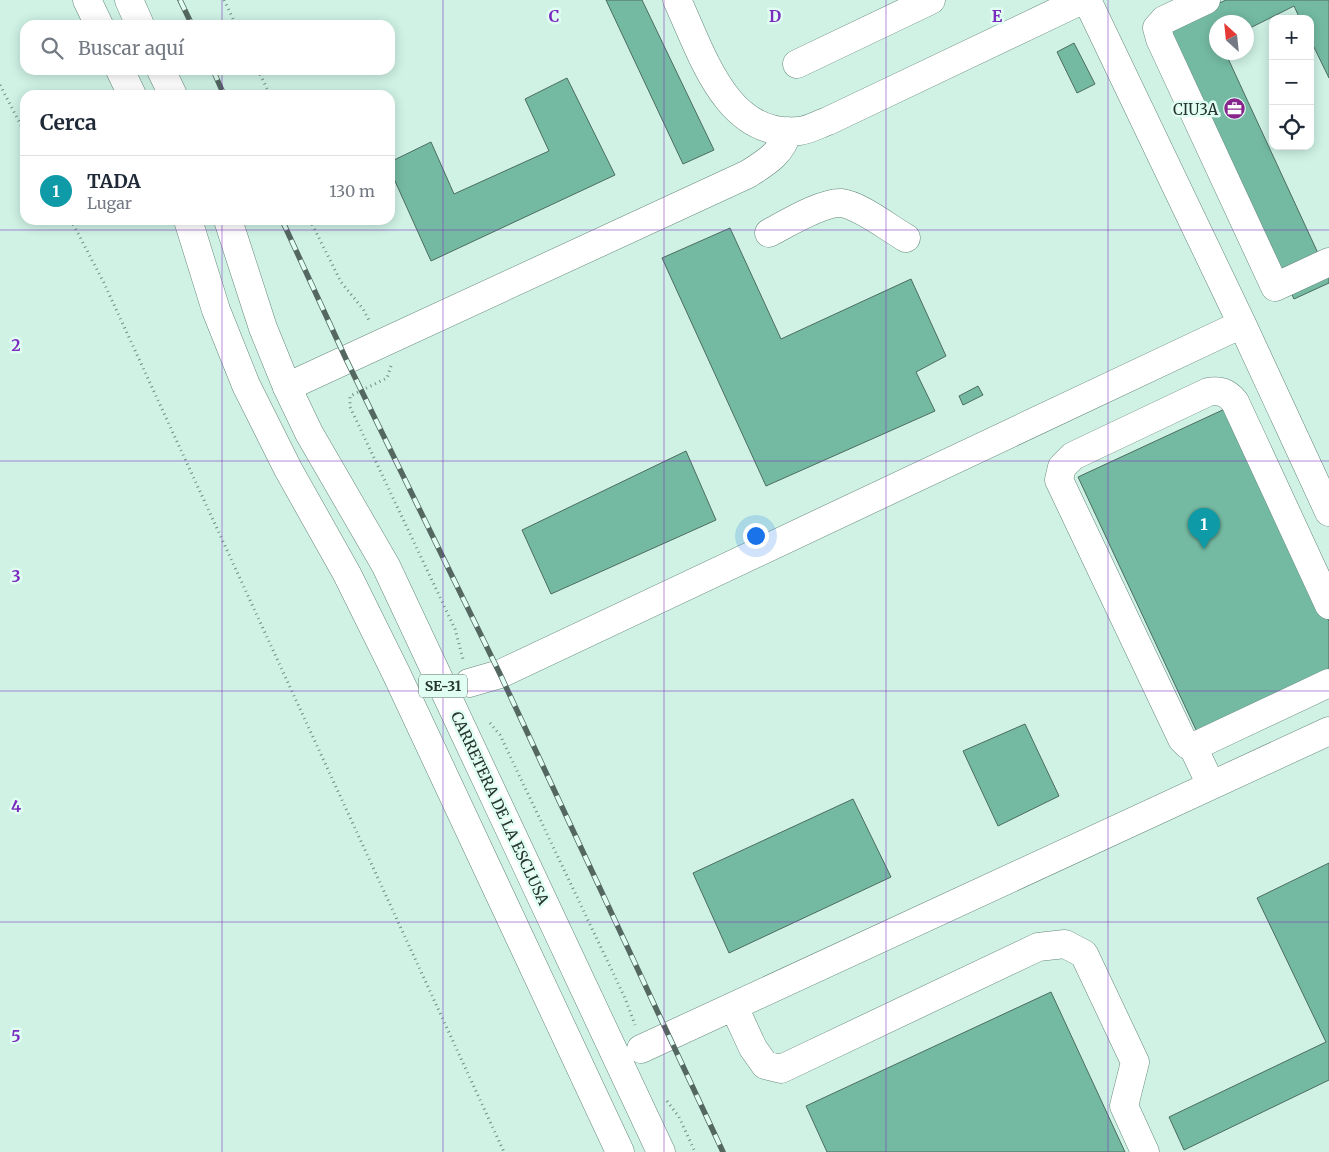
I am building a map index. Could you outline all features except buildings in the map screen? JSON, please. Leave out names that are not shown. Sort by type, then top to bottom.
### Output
[{"type":"main road","points":[[88,0],[97,20]]},
{"type":"main road","points":[[128,0],[138,20]]},
{"type":"main road","points":[[677,0],[715,82],[730,104],[750,122],[775,130],[788,131],[800,131],[828,121],[1082,0]]},
{"type":"main road","points":[[797,64],[931,0]]},
{"type":"main road","points":[[1087,0],[1242,324],[1329,512]]},
{"type":"main road","points":[[1206,0],[1164,20],[1158,28],[1160,38],[1275,287],[1329,262]]},
{"type":"main road","points":[[122,75],[130,90]]},
{"type":"main road","points":[[163,75],[171,90]]},
{"type":"main road","points":[[287,387],[748,174],[772,159],[784,144],[788,131]]},
{"type":"main road","points":[[769,233],[823,207],[841,203],[858,209],[906,238]]},
{"type":"main road","name":"SE-31","points":[[190,225],[216,310],[246,384],[288,469],[347,574],[396,673],[620,1152]]},
{"type":"main road","name":"CARRETERA DE LA ESCLUSA","points":[[230,225],[263,328],[287,387],[309,433],[386,566],[661,1152]]},
{"type":"main road","points":[[469,683],[500,674],[1242,324]]},
{"type":"main road","points":[[1329,605],[1235,402],[1230,396],[1219,390],[1208,392],[1073,456],[1062,467],[1059,480],[1182,739],[1188,745],[1194,747],[1329,683]]},
{"type":"main road","points":[[642,1049],[1329,731]]},
{"type":"main road","points":[[1194,747],[1211,785]]},
{"type":"main road","points":[[734,1007],[753,1048],[765,1065],[781,1069],[1038,947],[1065,944],[1084,954],[1135,1062],[1124,1106],[1145,1152]]},
{"type":"path","points":[[224,0],[234,20]]},
{"type":"path","points":[[260,75],[268,90]]},
{"type":"path","points":[[0,85],[20,123]]},
{"type":"path","points":[[74,225],[104,283],[504,1152]]},
{"type":"railway","points":[[180,0],[190,20]]},
{"type":"railway","points":[[215,75],[222,90]]},
{"type":"railway","points":[[284,225],[346,359],[500,674],[723,1152]]},
{"type":"place","name":"CIU3A","points":[[1234,109]]},
{"type":"place","name":"TADA","points":[[1204,549]]}]
